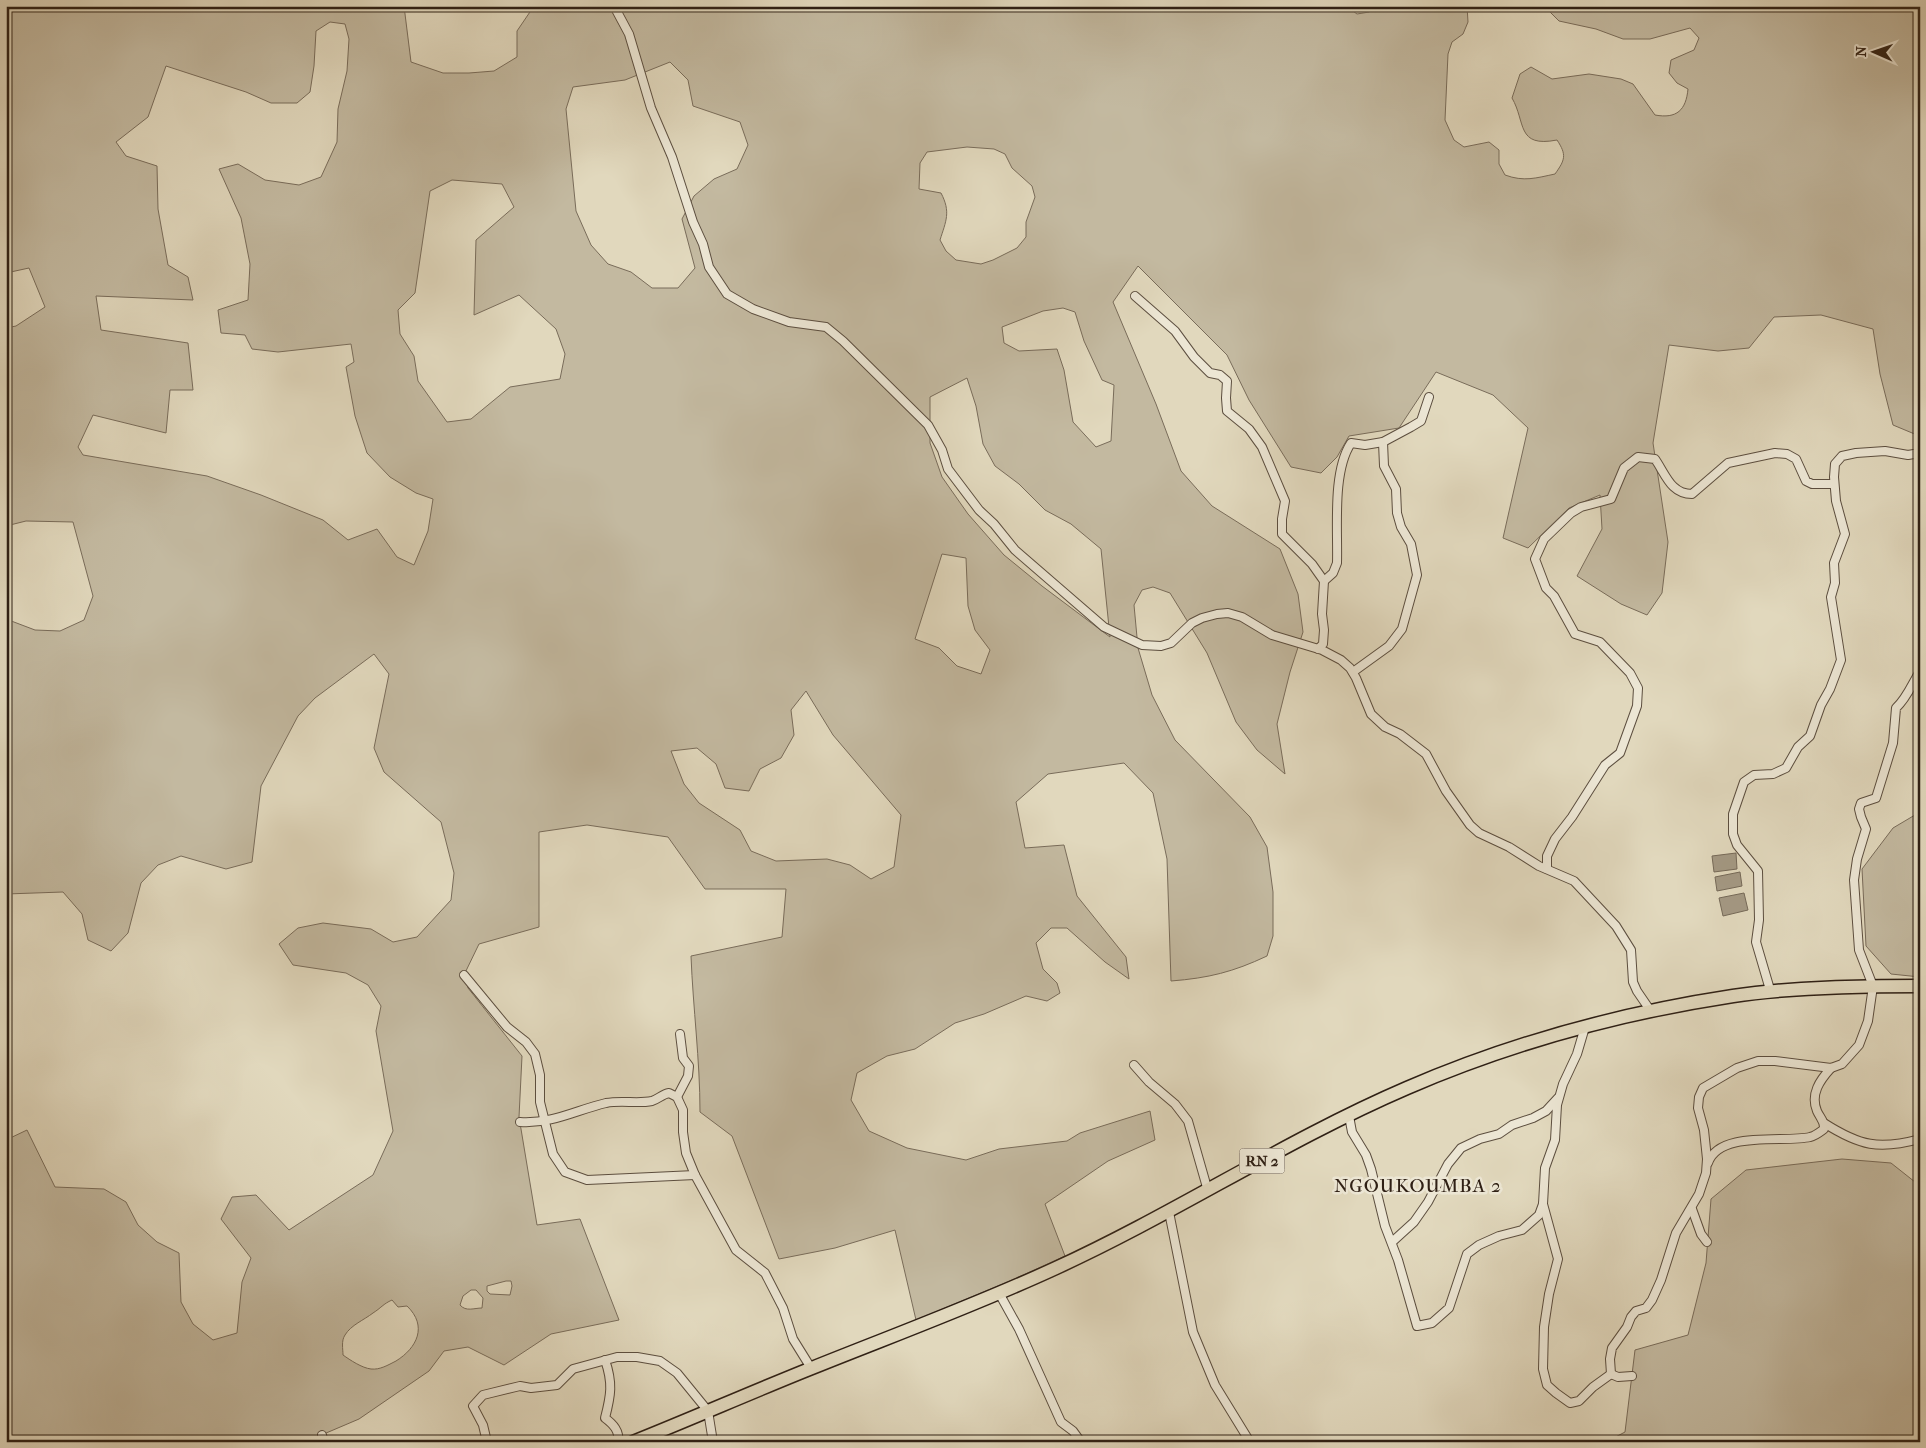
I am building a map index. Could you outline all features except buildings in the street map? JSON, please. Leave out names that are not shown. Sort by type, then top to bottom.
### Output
[{"type":"main road","name":"RN 2","points":[[633,1442],[978,1299],[999,1294],[1057,1268],[1169,1212],[1349,1116],[1406,1088],[1481,1058],[1650,1010],[1736,996],[1873,986],[1920,986]]},
{"type":"street","points":[[614,6],[629,34],[650,108],[672,157],[693,222],[703,244],[709,267],[727,294],[753,308],[789,322],[826,327],[843,341],[928,425],[942,450],[948,469],[979,510],[994,524],[1015,550],[1104,627],[1142,645],[1161,646],[1170,643],[1192,623],[1202,618],[1228,613],[1242,617],[1272,635],[1318,649],[1341,660],[1353,672],[1371,714],[1384,727],[1400,734],[1426,754],[1446,791],[1470,825],[1479,833],[1574,881],[1616,926],[1631,950],[1633,982],[1650,1010]]},
{"type":"street","points":[[1135,296],[1174,331],[1194,357],[1210,373],[1220,376],[1227,381],[1227,411],[1249,429],[1262,448],[1284,501],[1282,534],[1312,564],[1324,581],[1323,644],[1318,649]]},
{"type":"street","points":[[1324,581],[1333,573],[1337,563],[1339,488],[1345,452],[1351,443],[1365,445],[1383,442],[1421,421],[1429,397]]},
{"type":"street","points":[[1353,672],[1389,646],[1402,629],[1417,575],[1411,544],[1401,527],[1397,513],[1396,489],[1384,466],[1383,442]]},
{"type":"street","points":[[1771,993],[1756,942],[1759,920],[1758,871],[1737,845],[1733,834],[1733,814],[1744,782],[1754,775],[1773,774],[1786,768],[1798,747],[1810,736],[1821,705],[1841,660],[1831,597],[1834,582],[1834,564],[1846,534],[1836,501],[1834,484],[1835,464],[1842,456],[1886,451],[1908,455],[1920,453]]},
{"type":"street","points":[[1547,869],[1547,856],[1554,838],[1572,817],[1605,765],[1620,753],[1637,706],[1638,688],[1630,673],[1600,642],[1575,634],[1554,596],[1546,588],[1535,559],[1544,538],[1571,513],[1581,507],[1611,499],[1624,468],[1638,458],[1655,459],[1674,489],[1682,494],[1692,494],[1728,463],[1775,453],[1787,454],[1796,460],[1806,480],[1812,484],[1834,484]]},
{"type":"street","points":[[1706,1173],[1706,1145],[1698,1108],[1699,1097],[1703,1088],[1737,1068],[1758,1061],[1775,1061],[1831,1068],[1842,1064],[1858,1045],[1865,1030],[1873,986],[1860,950],[1855,895],[1854,880],[1857,859],[1866,828],[1859,809],[1861,803],[1876,798],[1893,743],[1896,708],[1905,699],[1920,671]]},
{"type":"street","points":[[464,975],[502,1021],[526,1042],[535,1054],[540,1074],[540,1102],[554,1154],[565,1172],[587,1180],[695,1175]]},
{"type":"street","points":[[1349,1116],[1352,1132],[1366,1155],[1371,1169],[1382,1217],[1392,1242],[1417,1326],[1432,1323],[1448,1308],[1467,1254],[1479,1245],[1499,1236],[1522,1230],[1539,1216],[1543,1204],[1545,1168],[1555,1140],[1557,1105],[1563,1084],[1577,1054],[1585,1027]]},
{"type":"street","points":[[677,1097],[688,1076],[689,1066],[683,1058],[680,1034]]},
{"type":"street","points":[[1134,1065],[1149,1082],[1175,1104],[1188,1121],[1208,1191]]},
{"type":"street","points":[[1831,1068],[1821,1079],[1815,1097],[1817,1112],[1824,1123],[1839,1133],[1864,1144],[1886,1146],[1920,1139]]},
{"type":"street","points":[[520,1122],[531,1123],[568,1116],[605,1104],[622,1101],[655,1100],[669,1093],[677,1097],[683,1110],[683,1132],[686,1153],[695,1175],[736,1250],[765,1273],[783,1308],[793,1339],[811,1368]]},
{"type":"street","points":[[1392,1242],[1414,1222],[1448,1164],[1461,1148],[1480,1139],[1499,1134],[1512,1125],[1533,1118],[1546,1110],[1560,1096]]},
{"type":"street","points":[[1611,1374],[1610,1359],[1612,1348],[1636,1311],[1646,1308],[1652,1300],[1661,1280],[1676,1233],[1699,1194],[1710,1157],[1724,1147],[1743,1140],[1811,1137],[1824,1129],[1824,1123]]},
{"type":"street","points":[[1543,1204],[1558,1259],[1549,1294],[1544,1327],[1543,1357],[1547,1385],[1570,1403],[1580,1401],[1593,1387],[1611,1374]]},
{"type":"street","points":[[1692,1208],[1701,1234],[1707,1242]]},
{"type":"street","points":[[1169,1212],[1193,1332],[1214,1385],[1250,1442]]},
{"type":"street","points":[[999,1294],[1019,1329],[1061,1422],[1073,1431],[1081,1442]]},
{"type":"street","points":[[487,1442],[483,1425],[473,1406],[482,1395],[520,1386],[531,1388],[557,1386],[574,1369],[617,1357],[636,1357],[660,1361],[677,1373],[708,1411],[712,1442]]},
{"type":"street","points":[[605,1360],[610,1374],[612,1392],[606,1418],[614,1426],[619,1437],[618,1442]]},
{"type":"street","points":[[1611,1374],[1618,1377],[1632,1376]]},
{"type":"shaded area","points":[[6,6],[404,6],[411,62],[443,73],[469,73],[494,71],[517,57],[517,31],[534,6],[1346,6],[1357,14],[1369,12],[1377,6],[1467,6],[1468,22],[1463,34],[1452,42],[1448,54],[1445,120],[1454,140],[1464,147],[1489,142],[1499,150],[1499,164],[1505,175],[1524,179],[1555,174],[1564,157],[1557,140],[1535,140],[1528,137],[1524,131],[1512,98],[1520,74],[1531,67],[1552,79],[1589,74],[1621,79],[1633,84],[1655,115],[1669,116],[1682,108],[1688,89],[1677,83],[1669,73],[1671,60],[1694,50],[1699,38],[1690,28],[1650,39],[1623,39],[1596,29],[1559,21],[1547,9],[1548,6],[1920,6],[1920,430],[1917,435],[1893,425],[1880,374],[1873,329],[1821,315],[1774,317],[1749,348],[1718,351],[1669,345],[1653,443],[1668,542],[1662,593],[1647,615],[1621,604],[1577,576],[1602,529],[1600,495],[1569,508],[1528,548],[1503,538],[1528,428],[1493,395],[1436,372],[1399,428],[1349,436],[1337,457],[1321,473],[1291,467],[1249,400],[1227,355],[1138,266],[1113,302],[1156,404],[1181,471],[1212,506],[1280,549],[1298,594],[1303,632],[1290,672],[1277,724],[1285,774],[1257,750],[1236,722],[1207,653],[1170,593],[1153,587],[1142,590],[1134,605],[1138,648],[1152,695],[1175,740],[1250,817],[1267,847],[1273,892],[1273,936],[1267,956],[1220,973],[1171,981],[1167,859],[1153,793],[1124,763],[1048,774],[1016,802],[1025,848],[1064,845],[1077,896],[1126,957],[1129,979],[1105,962],[1067,928],[1051,928],[1036,943],[1043,969],[1057,983],[1060,993],[1047,1001],[1026,996],[984,1014],[955,1023],[915,1049],[887,1056],[857,1073],[851,1100],[869,1131],[907,1148],[966,1160],[999,1149],[1067,1141],[1080,1133],[1150,1111],[1155,1140],[1108,1161],[1045,1204],[1065,1256],[916,1320],[895,1230],[835,1248],[779,1259],[732,1136],[700,1112],[691,956],[782,937],[786,889],[705,889],[668,837],[587,825],[539,832],[539,927],[479,944],[464,975],[468,988],[522,1056],[519,1117],[537,1225],[580,1219],[619,1320],[551,1334],[504,1365],[468,1347],[444,1351],[429,1371],[359,1419],[305,1442],[6,1442],[6,1140],[27,1130],[55,1187],[104,1189],[126,1202],[138,1225],[157,1242],[179,1253],[181,1302],[193,1324],[213,1340],[237,1333],[242,1282],[251,1258],[221,1219],[232,1197],[256,1195],[289,1230],[373,1175],[393,1131],[376,1031],[381,1006],[368,985],[346,973],[293,965],[279,944],[298,928],[323,923],[371,929],[393,942],[417,937],[451,900],[454,873],[441,822],[384,772],[374,748],[389,674],[374,654],[315,698],[298,716],[261,786],[252,862],[226,869],[181,856],[158,865],[141,883],[128,933],[111,951],[88,940],[82,914],[63,892],[6,894],[6,619],[35,630],[60,631],[84,620],[93,596],[73,522],[26,521],[6,526],[6,328],[16,326],[45,307],[29,268],[6,273]],"holes":[[[330,22],[345,24],[349,39],[347,71],[338,109],[337,142],[321,177],[299,185],[265,180],[238,164],[219,169],[241,218],[250,264],[248,300],[218,310],[221,333],[245,335],[252,349],[278,352],[351,344],[354,362],[346,367],[355,416],[367,453],[390,477],[416,493],[433,499],[428,531],[414,565],[397,557],[377,529],[348,540],[323,520],[207,476],[83,455],[78,447],[93,415],[166,433],[170,390],[193,390],[188,343],[101,330],[96,296],[193,300],[188,277],[168,265],[158,209],[157,166],[126,156],[116,142],[148,117],[166,66],[246,92],[271,103],[297,103],[310,92],[316,31]],[[670,62],[688,80],[693,106],[740,122],[748,145],[737,169],[714,179],[694,196],[682,219],[695,268],[678,288],[652,288],[631,272],[608,264],[591,245],[576,211],[566,109],[573,87],[625,80]],[[967,147],[994,149],[1005,154],[1012,168],[1032,186],[1035,197],[1026,222],[1026,237],[1017,248],[981,264],[956,260],[946,251],[940,240],[946,222],[947,211],[941,193],[919,189],[920,163],[927,152]],[[452,180],[502,184],[514,207],[476,240],[474,315],[519,295],[556,329],[565,354],[560,379],[510,387],[471,419],[447,422],[418,381],[414,356],[400,334],[398,310],[415,293],[430,191]],[[1063,308],[1075,312],[1084,341],[1102,380],[1114,385],[1111,441],[1096,447],[1073,422],[1064,370],[1057,349],[1019,351],[1004,343],[1002,327],[1043,311]],[[967,378],[976,406],[983,444],[995,466],[1019,484],[1045,510],[1071,524],[1101,549],[1110,637],[1004,555],[968,514],[942,477],[930,443],[930,397]],[[942,554],[966,558],[968,606],[975,630],[990,650],[981,674],[957,666],[939,648],[915,639]],[[806,691],[833,735],[901,815],[894,867],[871,879],[850,865],[827,859],[776,861],[751,851],[740,830],[699,803],[684,784],[671,751],[697,748],[716,764],[725,788],[749,791],[760,769],[781,758],[794,735],[791,710]],[[511,1281],[510,1295],[490,1294],[487,1291],[487,1286]],[[471,1290],[476,1290],[483,1298],[482,1308],[467,1309],[460,1305],[463,1296]],[[392,1300],[398,1307],[407,1306],[413,1314],[417,1321],[418,1329],[414,1343],[403,1356],[387,1366],[374,1369],[356,1364],[343,1355],[342,1345],[345,1335],[351,1328]]]},
{"type":"shaded area","points":[[1920,812],[1920,977],[1891,974],[1866,946],[1862,869],[1893,828]]},
{"type":"shaded area","points":[[1736,853],[1737,869],[1714,872],[1712,856]]},
{"type":"shaded area","points":[[1740,872],[1742,886],[1717,891],[1715,877]]},
{"type":"shaded area","points":[[1744,893],[1748,910],[1723,916],[1719,898]]},
{"type":"shaded area","points":[[1842,1159],[1891,1163],[1915,1182],[1920,1183],[1920,1442],[1606,1442],[1625,1432],[1635,1350],[1688,1335],[1706,1263],[1711,1199],[1746,1170]]},
{"type":"district","name":"NGOUKOUMBA 2","points":[[1418,1185]]}]
